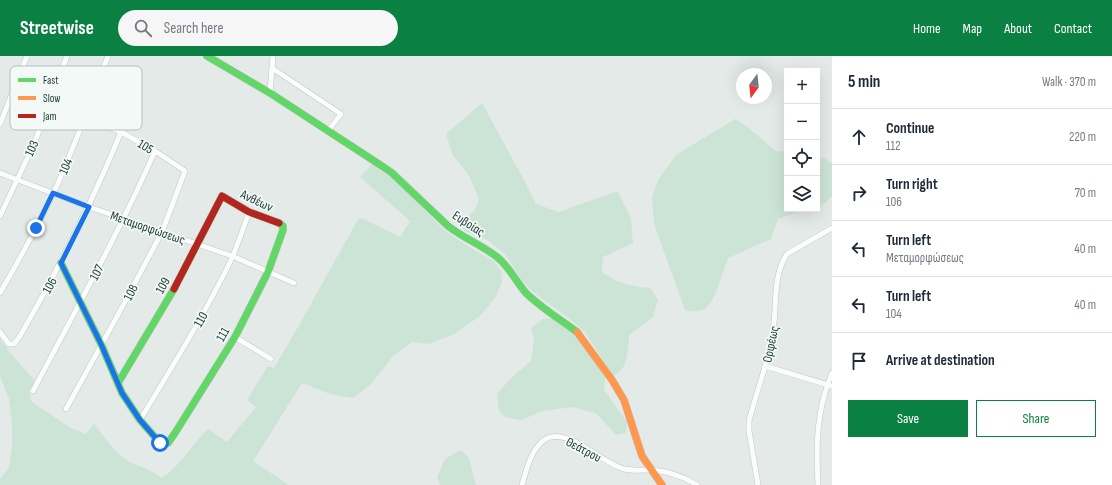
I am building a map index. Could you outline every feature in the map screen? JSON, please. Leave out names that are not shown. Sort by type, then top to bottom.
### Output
[{"type":"street","points":[[23,66],[27,56]]},
{"type":"street","name":"103","points":[[63,66],[67,56]]},
{"type":"street","name":"104","points":[[104,66],[108,56]]},
{"type":"street","name":"Ευβοίας","points":[[207,56],[270,92],[392,173],[448,226],[499,258],[525,292],[543,308],[578,332],[608,374],[624,400],[640,452],[662,485]]},
{"type":"street","points":[[270,92],[273,56]]},
{"type":"street","points":[[272,68],[341,114],[328,131]]},
{"type":"street","points":[[0,124],[10,99]]},
{"type":"street","name":"103","points":[[0,216],[34,144],[39,130]]},
{"type":"street","name":"104","points":[[0,293],[36,228],[53,193],[80,130]]},
{"type":"street","name":"105","points":[[117,130],[185,171]]},
{"type":"street","name":"106","points":[[0,332],[9,344],[14,344],[20,336],[61,263],[89,207],[122,132]]},
{"type":"street","name":"107","points":[[34,391],[140,185],[154,151]]},
{"type":"street","name":"108","points":[[66,409],[162,232],[185,171]]},
{"type":"street","name":"Μεταμορφώσεως","points":[[0,173],[89,207],[232,256],[294,283]]},
{"type":"street","name":"Ανθέων","points":[[222,196],[249,212],[283,226]]},
{"type":"street","name":"109","points":[[118,383],[154,325],[222,196]]},
{"type":"street","name":"110","points":[[140,420],[212,299],[232,256],[249,212]]},
{"type":"street","name":"111","points":[[140,420],[160,443],[168,443],[235,337],[268,272],[283,230],[283,226]]},
{"type":"street","name":"Ορφέως","points":[[758,485],[749,431],[749,421],[773,338],[777,282],[783,261],[787,254],[832,228]]},
{"type":"street","points":[[61,263],[101,344],[122,393],[140,420]]},
{"type":"street","points":[[235,337],[271,359]]},
{"type":"street","points":[[765,366],[830,386]]},
{"type":"street","points":[[818,485],[816,436],[820,416],[830,386],[832,373]]},
{"type":"street","name":"Θεάτρου","points":[[522,485],[533,454],[538,445],[544,439],[554,436],[570,439],[611,464],[622,468],[645,471],[651,470]]},
{"type":"street","points":[[651,470],[670,473],[689,480],[697,485]]},
{"type":"green space","points":[[482,103],[536,204],[559,212],[617,191],[631,218],[633,243],[603,257],[602,272],[625,284],[650,288],[658,300],[653,317],[629,335],[628,352],[625,364],[618,373],[613,376],[585,332],[533,292],[522,281],[504,253],[489,241],[465,231],[459,223],[475,210],[479,199],[468,174],[453,156],[446,134]]},
{"type":"green space","points":[[735,119],[746,126],[776,151],[784,152],[784,212],[798,212],[778,219],[771,239],[728,258],[716,292],[710,304],[701,311],[685,310],[654,224],[652,197],[658,180],[676,155]]},
{"type":"green space","points":[[820,158],[826,159],[832,164],[832,196],[824,204],[820,205]]},
{"type":"green space","points":[[372,164],[397,182],[444,230],[494,261],[501,271],[502,282],[495,298],[480,316],[454,334],[429,344],[412,342],[394,355],[371,384],[353,398],[330,394],[302,383],[253,461],[289,485],[0,485],[0,479],[9,467],[12,447],[12,423],[9,399],[0,376],[0,338],[8,350],[35,381],[29,391],[32,402],[71,428],[86,434],[94,424],[120,455],[130,462],[158,475],[161,478],[168,474],[180,462],[208,429],[227,442],[256,407],[247,400],[268,366],[274,368],[357,221],[361,218],[400,237],[410,221],[360,177]]},
{"type":"green space","points":[[553,318],[575,333],[605,378],[604,390],[627,422],[626,433],[616,435],[597,414],[573,407],[543,411],[521,420],[505,417],[499,410],[497,394],[512,377],[531,361],[534,340],[531,328],[543,319]]},
{"type":"green space","points":[[460,450],[469,458],[475,483],[477,485],[440,485],[437,477],[445,459]]},
{"type":"traffic: fast","points":[[207,56],[270,93],[392,173],[448,226],[497,257],[505,265],[526,293],[544,309],[577,332]]},
{"type":"traffic: fast","points":[[61,263],[101,344],[122,393],[140,420],[160,443],[168,443],[235,337],[268,272],[283,230],[283,226],[279,223]]},
{"type":"traffic: fast","points":[[118,383],[174,289]]},
{"type":"traffic: slow","points":[[577,332],[612,380],[624,400],[642,456],[662,485]]},
{"type":"traffic: jam","points":[[174,289],[222,196],[249,212],[279,223]]},
{"type":"route","points":[[36,228],[53,193],[89,207],[61,263],[101,344],[122,393],[140,420],[160,443]]}]
